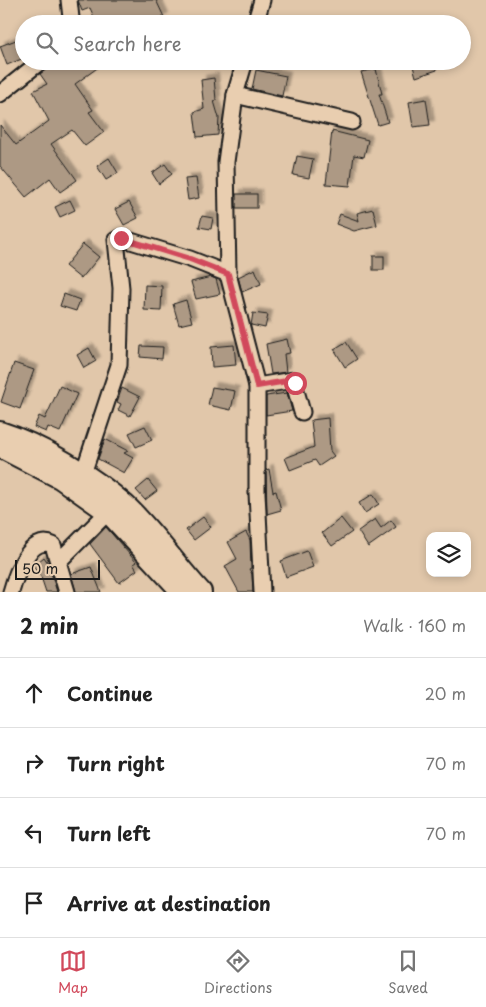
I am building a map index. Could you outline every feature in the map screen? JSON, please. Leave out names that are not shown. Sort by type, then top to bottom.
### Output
[{"type":"main road","points":[[0,432],[52,456],[84,474],[126,506],[201,592]]},
{"type":"main road","points":[[0,447],[60,478],[108,512],[170,585],[182,592]]},
{"type":"street","points":[[69,0],[71,15]]},
{"type":"street","points":[[258,15],[262,0]]},
{"type":"street","points":[[0,94],[30,70]]},
{"type":"street","points":[[242,70],[235,95],[226,162],[228,274],[257,386],[257,493],[262,592]]},
{"type":"street","points":[[235,95],[352,122]]},
{"type":"street","points":[[84,474],[119,365],[121,288],[116,240],[121,238],[190,259],[228,274]]},
{"type":"street","points":[[257,386],[293,380],[302,412]]},
{"type":"street","points":[[60,561],[108,512]]},
{"type":"street","points":[[11,592],[15,576],[34,545],[42,542],[53,545],[60,561],[67,592]]},
{"type":"building","points":[[78,0],[156,0],[163,15],[93,15],[90,8],[82,11]]},
{"type":"building","points":[[15,40],[15,62],[7,65],[0,46]]},
{"type":"building","points":[[46,70],[94,70],[75,84],[93,110],[89,112],[104,132],[85,146],[72,130],[51,144],[77,180],[60,192],[50,178],[26,197],[0,166],[0,125],[16,145],[49,121],[33,91],[47,84],[40,74]]},
{"type":"building","points":[[256,70],[286,76],[282,96],[252,89]]},
{"type":"building","points":[[376,70],[382,94],[379,94],[388,122],[378,125],[361,72]]},
{"type":"building","points":[[414,70],[437,70],[416,77]]},
{"type":"building","points":[[214,78],[216,100],[214,101],[219,118],[218,135],[197,137],[194,112],[204,109],[201,80]]},
{"type":"building","points":[[426,99],[430,125],[413,127],[409,102]]},
{"type":"building","points":[[332,131],[368,140],[364,157],[354,155],[350,186],[326,184]]},
{"type":"building","points":[[297,156],[313,159],[309,178],[293,175]]},
{"type":"building","points":[[109,158],[118,173],[106,180],[97,166]]},
{"type":"building","points":[[165,164],[172,174],[159,184],[152,173]]},
{"type":"building","points":[[196,178],[199,198],[188,200],[185,179]]},
{"type":"building","points":[[236,194],[257,194],[257,208],[236,208]]},
{"type":"building","points":[[70,200],[75,210],[60,217],[55,207]]},
{"type":"building","points":[[129,202],[138,218],[124,225],[115,209]]},
{"type":"building","points":[[373,209],[377,225],[354,231],[336,224],[340,214],[359,221],[357,213]]},
{"type":"building","points":[[202,216],[213,218],[211,229],[199,227]]},
{"type":"building","points":[[83,244],[99,257],[81,279],[65,266]]},
{"type":"building","points":[[373,256],[384,256],[384,270],[373,270]]},
{"type":"building","points":[[255,269],[261,284],[242,292],[238,277]]},
{"type":"building","points":[[211,277],[216,279],[220,294],[196,299],[191,282]]},
{"type":"building","points":[[145,285],[162,286],[161,311],[144,310]]},
{"type":"building","points":[[64,294],[80,300],[76,311],[60,306]]},
{"type":"building","points":[[186,300],[192,322],[179,325],[173,304]]},
{"type":"building","points":[[253,313],[268,315],[265,328],[251,325]]},
{"type":"building","points":[[287,339],[290,353],[284,354],[286,372],[271,374],[266,344]]},
{"type":"building","points":[[346,342],[357,359],[345,367],[334,349]]},
{"type":"building","points":[[234,345],[236,365],[212,367],[211,347]]},
{"type":"building","points":[[141,346],[163,347],[162,359],[140,357]]},
{"type":"building","points":[[89,348],[96,361],[84,368],[77,355]]},
{"type":"building","points":[[14,363],[34,370],[20,409],[1,402]]},
{"type":"building","points":[[60,386],[77,394],[60,432],[48,427],[46,432],[34,427],[39,416],[45,419]]},
{"type":"building","points":[[212,387],[235,391],[231,410],[208,405]]},
{"type":"building","points":[[122,388],[140,397],[130,416],[118,410],[121,404],[117,402]]},
{"type":"building","points":[[287,393],[292,411],[266,415],[266,396]]},
{"type":"building","points":[[328,418],[330,451],[334,456],[319,466],[315,460],[290,470],[285,458],[314,447],[311,420]]},
{"type":"building","points":[[145,426],[152,440],[136,447],[129,433]]},
{"type":"building","points":[[105,439],[128,451],[124,453],[133,458],[124,473],[98,459]]},
{"type":"building","points":[[269,469],[273,492],[276,491],[281,510],[267,514],[266,470]]},
{"type":"building","points":[[148,480],[157,491],[145,500],[136,490]]},
{"type":"building","points":[[373,494],[379,504],[365,513],[359,503]]},
{"type":"building","points":[[203,517],[211,527],[194,540],[186,530]]},
{"type":"building","points":[[341,518],[352,532],[332,546],[322,533]]},
{"type":"building","points":[[375,519],[381,528],[391,520],[396,527],[368,547],[358,531]]},
{"type":"building","points":[[106,527],[136,562],[133,564],[137,570],[119,583],[90,544]]},
{"type":"building","points":[[246,532],[250,540],[251,568],[249,569],[252,574],[253,592],[239,592],[225,566],[237,559],[228,542]]},
{"type":"building","points":[[307,551],[313,567],[286,577],[281,561]]},
{"type":"building","points":[[44,557],[48,563],[57,592],[46,592],[41,577],[33,566]]},
{"type":"building","points":[[91,567],[101,592],[76,592],[71,574]]},
{"type":"route","points":[[121,238],[190,259],[228,274],[257,386],[293,380],[295,383]]}]
